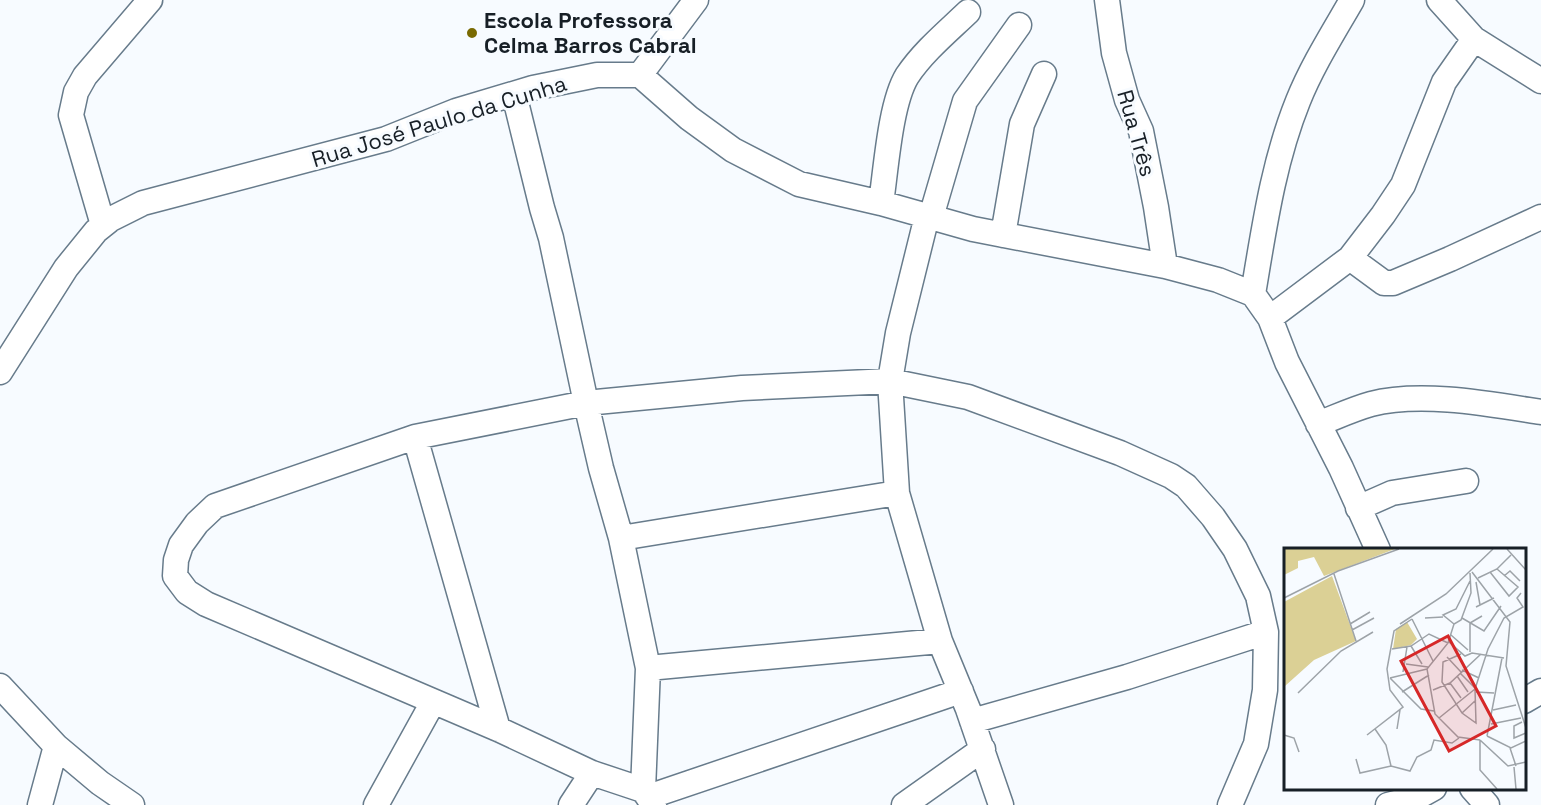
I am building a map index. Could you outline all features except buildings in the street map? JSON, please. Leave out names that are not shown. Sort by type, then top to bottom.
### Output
[{"type":"street","points":[[103,225],[71,115],[73,101],[86,76],[150,0]]},
{"type":"street","points":[[696,0],[640,75],[689,118],[734,150],[771,171],[798,184],[973,229],[1165,266],[1218,280],[1253,294],[1270,318],[1287,362],[1341,468],[1377,548]]},
{"type":"street","name":"Rua Três","points":[[1107,0],[1117,63],[1127,100],[1141,131],[1165,266]]},
{"type":"street","points":[[1253,294],[1271,193],[1283,144],[1298,100],[1352,0]]},
{"type":"street","points":[[1439,0],[1474,39],[1541,81]]},
{"type":"street","points":[[881,204],[895,106],[907,77],[936,42],[968,12]]},
{"type":"street","points":[[1001,805],[983,749],[940,641],[897,493],[890,381],[898,333],[929,216],[965,101],[1019,25]]},
{"type":"street","points":[[1270,318],[1350,258],[1383,215],[1403,185],[1444,82],[1474,39]]},
{"type":"street","points":[[1003,235],[1022,124],[1044,74]]},
{"type":"street","name":"Rua José Paulo da Cunha","points":[[0,372],[66,268],[103,225],[143,203],[386,139],[456,111],[533,88],[597,75],[640,75]]},
{"type":"street","points":[[514,94],[551,238],[601,468],[621,538],[648,668],[648,797]]},
{"type":"street","points":[[1350,258],[1384,283],[1393,283],[1541,217]]},
{"type":"street","points":[[961,691],[648,797],[498,729],[206,604],[188,592],[175,576],[176,560],[181,545],[196,523],[215,506],[415,437],[586,403],[742,388],[890,381],[968,397],[1120,453],[1171,476],[1186,486],[1213,517],[1235,549],[1258,596],[1266,632],[1265,690],[1256,744],[1230,805]]},
{"type":"street","points":[[1318,424],[1371,404],[1411,398],[1541,411]]},
{"type":"street","points":[[415,437],[498,729]]},
{"type":"street","points":[[1358,508],[1392,493],[1466,481]]},
{"type":"street","points":[[621,538],[897,493]]},
{"type":"street","points":[[972,721],[1127,677],[1266,632]]},
{"type":"street","points":[[648,668],[940,641]]},
{"type":"street","points":[[0,686],[56,746],[100,783],[132,805]]},
{"type":"street","points":[[1526,700],[1541,690]]},
{"type":"street","points":[[376,805],[433,702]]},
{"type":"street","points":[[40,805],[56,746]]},
{"type":"street","points":[[904,805],[983,749]]},
{"type":"street","points":[[570,805],[592,773]]},
{"type":"street","points":[[1388,805],[1416,798],[1432,790]]},
{"type":"street","points":[[1473,790],[1487,805]]},
{"type":"place","name":"Escola Professora Celma Barros Cabral","points":[[472,33]]}]
